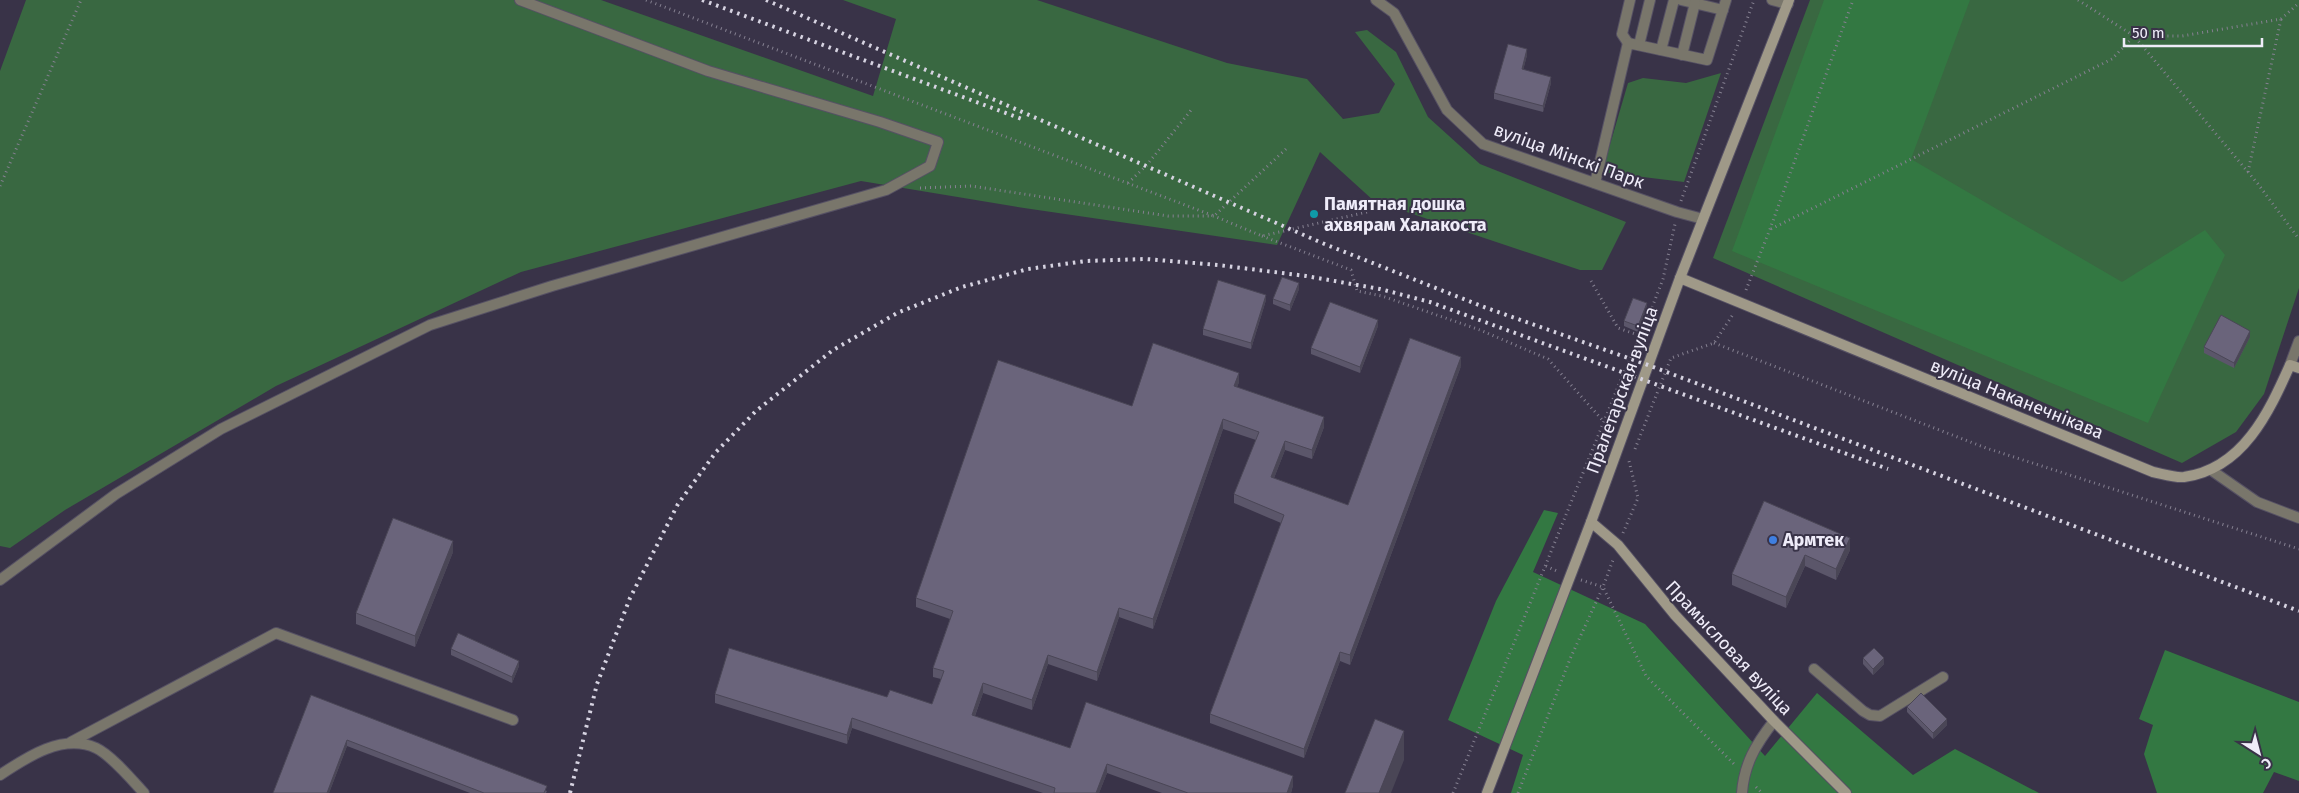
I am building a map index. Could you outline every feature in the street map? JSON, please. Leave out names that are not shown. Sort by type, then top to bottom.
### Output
[{"type":"main road","name":"Пралетарская вуліца","points":[[1487,793],[1591,522],[1680,278],[1789,2]]},
{"type":"main road","name":"вуліца Наканечнікава","points":[[1680,278],[2153,472],[2182,477],[2211,470],[2246,445],[2270,411],[2295,366]]},
{"type":"main road","name":"Прамысловая вуліца","points":[[1591,522],[1618,545],[1675,615],[1774,721],[1846,793]]},
{"type":"street","points":[[0,580],[116,494],[221,429],[430,325],[552,286],[886,190],[930,166],[938,142],[880,122],[708,71],[520,0]]},
{"type":"street","name":"вуліца Мінскі Парк","points":[[1376,0],[1394,13],[1447,110],[1483,144],[1677,212],[1703,219]]},
{"type":"street","points":[[1630,0],[1622,34],[1628,43],[1707,60],[1724,5],[1681,0]]},
{"type":"street","points":[[1639,45],[1650,0]]},
{"type":"street","points":[[1662,50],[1674,0]]},
{"type":"street","points":[[1772,0],[1789,2]]},
{"type":"street","points":[[1682,55],[1695,3]]},
{"type":"street","points":[[1595,183],[1628,43]]},
{"type":"street","points":[[2295,366],[2299,341]]},
{"type":"street","points":[[2211,470],[2257,502],[2299,518]]},
{"type":"street","points":[[0,775],[46,749],[71,742],[276,633],[513,720]]},
{"type":"street","points":[[1814,668],[1863,711],[1870,715],[1880,716],[1943,677]]},
{"type":"street","points":[[1742,793],[1744,774],[1755,745],[1774,721]]},
{"type":"street","points":[[71,742],[97,748],[124,771],[144,793]]},
{"type":"path","points":[[0,186],[81,0]]},
{"type":"path","points":[[646,0],[801,61],[1128,183],[1352,270],[1357,291],[1382,296],[1480,330],[1548,359],[1604,422]]},
{"type":"path","points":[[1453,793],[1641,336],[1662,279],[1677,212],[1754,0]]},
{"type":"path","points":[[1741,303],[1770,229],[1853,0]]},
{"type":"path","points":[[2078,0],[2134,36],[2248,172],[2299,239]]},
{"type":"path","points":[[1770,229],[2112,60],[2134,36],[2182,36],[2281,18],[2299,3]]},
{"type":"path","points":[[2248,172],[2281,18]]},
{"type":"path","points":[[1128,183],[1146,166],[1192,109]]},
{"type":"path","points":[[915,188],[972,186],[1168,216],[1214,216],[1286,149]]},
{"type":"path","points":[[1262,236],[1367,212]]},
{"type":"path","points":[[1591,282],[1618,328],[1641,336]]},
{"type":"path","points":[[1714,343],[1986,448],[2299,549]]},
{"type":"path","points":[[1546,566],[1603,587],[1646,676],[1762,793]]},
{"type":"green space","points":[[26,0],[601,0],[873,96],[896,19],[843,0],[1037,0],[1227,63],[1307,79],[1343,119],[1379,113],[1395,84],[1355,32],[1367,30],[1396,52],[1428,117],[1480,164],[1626,222],[1602,270],[1580,270],[1374,201],[1320,152],[1277,245],[1024,208],[861,181],[521,272],[276,386],[65,510],[10,548],[0,546],[0,71]]},
{"type":"green space","points":[[1810,0],[2299,0],[2299,288],[2264,394],[2236,432],[2182,463],[1713,258]]},
{"type":"green space","points":[[1824,0],[1970,0],[1911,159],[2122,282],[2205,230],[2225,255],[2148,423],[1732,251]]},
{"type":"green space","points":[[1721,73],[1684,182],[1602,172],[1628,83],[1643,78],[1686,83]]},
{"type":"green space","points":[[1544,510],[1558,513],[1533,572],[1645,624],[1765,756],[1817,693],[1913,775],[1955,749],[2039,793],[1511,793],[1523,755],[1448,720],[1496,601]]},
{"type":"green space","points":[[2165,650],[2299,702],[2299,781],[2274,772],[2263,793],[2157,793],[2144,754],[2153,725],[2139,719]]},
{"type":"building","points":[[1508,44],[1527,49],[1522,69],[1551,77],[1543,106],[1494,93]]},
{"type":"building","points":[[1282,277],[1299,283],[1290,305],[1273,299]]},
{"type":"building","points":[[1218,280],[1266,295],[1251,343],[1203,329]]},
{"type":"building","points":[[1633,298],[1647,303],[1638,326],[1624,321]]},
{"type":"building","points":[[1330,302],[1378,320],[1360,367],[1311,348]]},
{"type":"building","points":[[2221,315],[2250,331],[2234,363],[2204,347]]},
{"type":"building","points":[[1410,338],[1461,357],[1350,655],[1340,652],[1304,749],[1210,714],[1284,515],[1234,494],[1259,432],[1223,419],[1153,619],[1119,608],[1097,672],[1048,655],[1032,700],[983,683],[972,715],[1070,748],[1086,702],[1293,776],[1287,793],[1188,793],[1107,764],[1096,793],[1054,793],[1055,788],[852,718],[847,735],[715,694],[729,648],[887,697],[890,690],[932,704],[944,671],[933,668],[953,611],[916,598],[998,360],[1132,406],[1153,343],[1239,373],[1234,386],[1324,417],[1312,450],[1285,441],[1271,477],[1348,505]]},
{"type":"building","points":[[1764,501],[1850,538],[1836,569],[1805,555],[1786,597],[1732,574]]},
{"type":"building","points":[[393,518],[453,541],[415,636],[356,613]]},
{"type":"building","points":[[458,633],[519,661],[512,677],[451,649]]},
{"type":"building","points":[[1874,648],[1884,658],[1873,669],[1863,658]]},
{"type":"building","points":[[1921,693],[1947,719],[1933,733],[1907,707]]},
{"type":"building","points":[[311,695],[547,786],[544,793],[484,793],[347,740],[327,793],[273,793]]},
{"type":"building","points":[[1375,719],[1404,731],[1379,793],[1345,793]]},
{"type":"railway","points":[[702,0],[1022,119]]},
{"type":"railway","points":[[766,0],[1322,243],[1484,307],[1648,365],[2299,611]]},
{"type":"railway","points":[[570,793],[597,684],[630,598],[678,504],[716,452],[756,411],[833,350],[897,313],[962,287],[1028,269],[1086,261],[1146,259],[1218,265],[1306,276],[1380,289],[1430,302],[1888,469]]},
{"type":"place","name":"Памятная дошка ахвярам Халакоста","points":[[1314,214]]},
{"type":"place","name":"Армтек","points":[[1773,540]]}]
